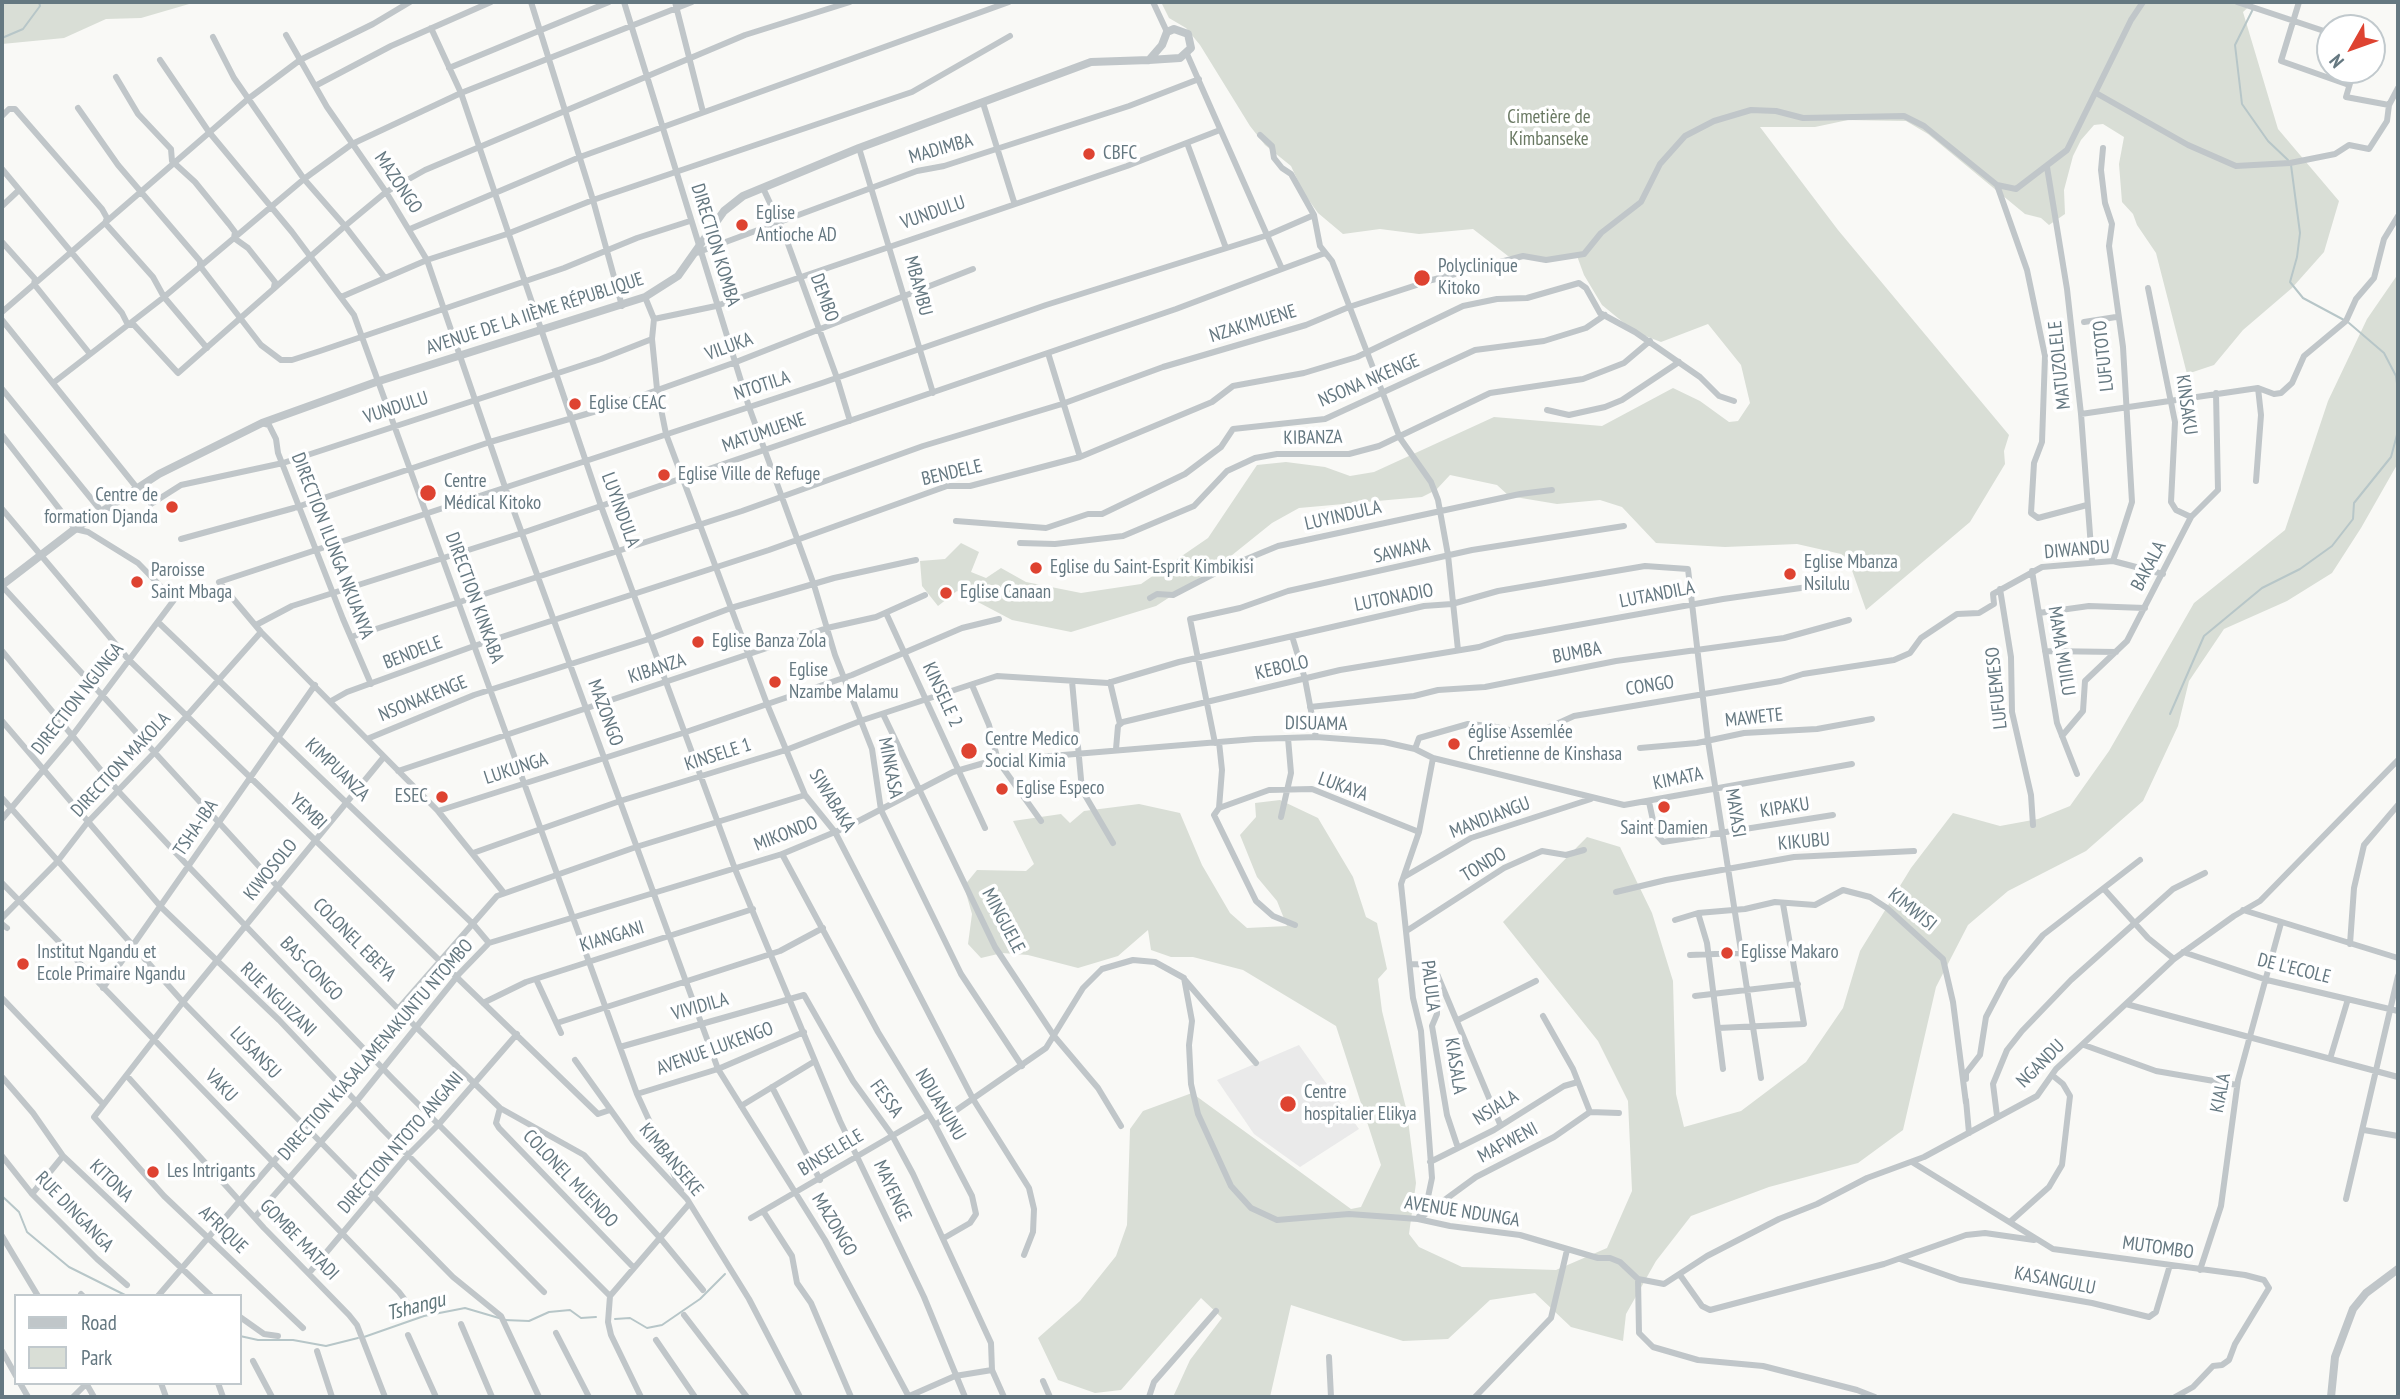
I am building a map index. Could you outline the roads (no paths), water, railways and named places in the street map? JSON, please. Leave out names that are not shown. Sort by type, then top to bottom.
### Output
[{"type":"street","points":[[2,312],[71,255],[172,161],[248,99],[300,60],[373,24],[410,2]]},
{"type":"street","points":[[315,86],[339,70],[491,2]]},
{"type":"street","points":[[531,2],[593,200],[622,306]]},
{"type":"street","points":[[449,68],[609,2]]},
{"type":"street","name":"DIRECTION KOMBA","points":[[624,2],[697,251],[781,496]]},
{"type":"street","points":[[53,383],[164,297],[304,178],[352,144],[461,93],[675,5],[692,2]]},
{"type":"street","points":[[128,325],[134,325],[178,373],[386,192],[478,146],[745,35],[850,2]]},
{"type":"street","points":[[410,229],[495,196],[580,158],[1009,2]]},
{"type":"street","points":[[1153,2],[1167,32]]},
{"type":"street","points":[[1997,185],[2016,189],[2067,150],[2131,20],[2143,2]]},
{"type":"street","points":[[2236,2],[2316,28]]},
{"type":"street","points":[[2299,2],[2291,20],[2281,61],[2348,85],[2345,94],[2348,98],[2389,105]]},
{"type":"street","points":[[675,5],[703,112]]},
{"type":"street","name":"LUYINDULA","points":[[432,28],[461,93],[539,331],[683,733],[735,869],[790,999]]},
{"type":"street","points":[[1149,60],[1162,45],[1167,32],[1174,29],[1188,34],[1191,41],[1188,54],[1282,269]]},
{"type":"street","name":"MAZONGO","points":[[286,35],[315,86],[410,229],[427,260],[537,576],[718,1069],[853,1289],[907,1397]]},
{"type":"street","points":[[341,296],[427,260],[507,234],[593,200],[912,92],[1010,36]]},
{"type":"street","points":[[213,37],[248,99],[304,178],[385,278]]},
{"type":"street","points":[[1162,45],[1173,58],[1188,54]]},
{"type":"street","name":"AVENUE DE LA IIÈME RÉPUBLIQUE","points":[[2,586],[75,529],[137,488],[176,464],[262,423],[376,382],[645,298],[678,276],[733,202],[763,188],[859,148],[1091,62],[1173,58]]},
{"type":"street","name":"DIRECTION KINKABA","points":[[160,60],[209,132],[341,296],[362,336],[376,382],[637,1094],[681,1190]]},
{"type":"street","points":[[116,77],[138,114],[171,149],[172,161],[195,182],[229,224],[235,232],[234,238]]},
{"type":"street","name":"MADIMBA","points":[[697,251],[917,171],[998,149],[1129,106],[1199,79]]},
{"type":"street","points":[[2096,93],[2188,145],[2236,166],[2290,163],[2335,154],[2354,145],[2369,149],[2387,121],[2389,105],[2398,88]]},
{"type":"street","points":[[983,103],[1014,202]]},
{"type":"street","points":[[78,108],[140,191],[201,261],[200,266],[261,345],[281,360],[292,360],[523,281],[690,220]]},
{"type":"street","points":[[2,116],[9,109],[15,109],[102,209],[107,218],[105,223]]},
{"type":"street","name":"NZAKIMUENE","points":[[537,576],[701,524],[941,440],[1062,404],[1163,367],[1306,325],[1349,307],[1504,260],[1523,257],[1546,260],[1584,254],[1601,233],[1641,202],[1660,164],[1685,136],[1714,121],[1751,110],[1776,111],[1803,118],[1904,116],[1924,126],[1997,185]]},
{"type":"street","name":"VUNDULU","points":[[654,319],[716,306],[1220,130]]},
{"type":"street","points":[[1260,135],[1272,146],[1274,158],[1291,174],[1314,215],[1316,235],[1332,261],[1400,438],[1431,482],[1440,511],[1448,555],[1458,650]]},
{"type":"street","points":[[1186,143],[1226,248]]},
{"type":"street","name":"MBAMBU","points":[[859,148],[933,393]]},
{"type":"street","name":"LUFUTOTO","points":[[2103,148],[2101,170],[2105,203],[2112,224],[2109,246],[2116,317],[2123,347],[2132,502],[2113,561]]},
{"type":"street","name":"MATUZOLELE","points":[[2047,167],[2067,289],[2081,414],[2092,561]]},
{"type":"street","points":[[2,169],[122,313],[128,325]]},
{"type":"street","points":[[1997,185],[2027,270],[2045,356],[2042,442],[2034,463],[2031,513],[2034,517],[2041,518],[2087,505]]},
{"type":"street","name":"DEMBO","points":[[763,188],[819,329],[850,421]]},
{"type":"street","points":[[2,206],[19,190]]},
{"type":"street","name":"NTOTILA","points":[[256,625],[219,582],[837,378],[918,348],[1268,235],[1314,215]]},
{"type":"street","points":[[2081,414],[2258,388],[2274,394],[2281,393],[2292,383],[2304,356],[2346,321],[2356,299],[2374,278],[2384,239],[2398,216]]},
{"type":"street","points":[[105,223],[153,277],[164,297],[207,348]]},
{"type":"street","points":[[234,238],[248,248],[275,282],[273,289]]},
{"type":"street","points":[[2,242],[35,279],[34,284],[90,354]]},
{"type":"street","name":"MATUMUENE","points":[[256,625],[292,606],[522,533],[765,451],[1325,253]]},
{"type":"street","name":"VILUKA","points":[[181,539],[301,506],[657,389],[736,362],[973,269]]},
{"type":"street","name":"BENDELE","points":[[331,701],[347,692],[474,646],[795,540],[947,486],[970,486],[1080,457],[1212,402],[1233,386],[1304,373],[1367,352],[1463,306],[1497,299],[1527,298],[1579,283],[1586,288],[1597,311],[1605,315]]},
{"type":"street","name":"KINSAKU","points":[[2148,288],[2171,400],[2176,445],[2171,502],[2176,510],[2191,517]]},
{"type":"street","name":"SIWABAKA","points":[[645,298],[654,319],[652,339],[657,389],[666,434],[767,704],[805,794],[835,832],[973,1100],[1029,1188],[1034,1209],[1033,1232],[1024,1255]]},
{"type":"street","points":[[1605,315],[1650,341],[1719,396],[1734,401]]},
{"type":"street","name":"NSONA NKENGE","points":[[956,521],[1046,528],[1088,514],[1102,514],[1185,474],[1221,447],[1233,429],[1245,425],[1325,419],[1475,350],[1544,341],[1586,328],[1605,315]]},
{"type":"street","points":[[2084,323],[2116,317]]},
{"type":"street","points":[[2,320],[137,488]]},
{"type":"street","name":"VUNDULU","points":[[151,504],[181,485],[283,463],[601,359],[652,339]]},
{"type":"street","name":"KIBANZA","points":[[1020,543],[1055,544],[1123,536],[1194,506],[1227,471],[1255,458],[1277,454],[1349,454],[1400,438],[1490,393],[1583,379],[1624,363],[1650,341]]},
{"type":"street","points":[[1048,353],[1080,457]]},
{"type":"street","points":[[1547,410],[1569,415],[1605,407],[1622,400],[1679,362]]},
{"type":"street","points":[[2256,481],[2261,415],[2258,388]]},
{"type":"street","points":[[2,389],[102,512]]},
{"type":"street","name":"BAKALA","points":[[2062,736],[2083,711],[2085,681],[2127,641],[2191,517],[2218,490],[2216,393]]},
{"type":"street","name":"DIRECTION ILUNGA NKUANYA","points":[[262,423],[269,425],[371,684]]},
{"type":"street","points":[[2,435],[75,529]]},
{"type":"street","name":"LUYINDULA","points":[[1150,598],[1157,594],[1173,595],[1227,567],[1278,546],[1552,490]]},
{"type":"street","name":"MINKASA","points":[[781,496],[845,678],[863,720],[872,749],[881,810],[961,974],[1021,1066]]},
{"type":"street","name":"YEMBI","points":[[2,509],[129,660],[598,1114],[610,1110]]},
{"type":"street","name":"SAWANA","points":[[1199,657],[1190,619],[1240,608],[1288,591],[1448,555],[1624,526]]},
{"type":"street","name":"DIRECTION NGUNGA","points":[[2,819],[72,736],[100,696],[174,603],[172,597],[138,563],[88,532],[75,529]]},
{"type":"street","name":"NSONAKENGE","points":[[367,739],[490,689],[649,639],[731,608],[916,560]]},
{"type":"street","name":"DIWANDU","points":[[1904,657],[1921,638],[1957,614],[1979,613],[1994,604],[1993,594],[2032,571],[2064,563],[2113,561],[2163,574]]},
{"type":"street","name":"LUTONADIO","points":[[1072,681],[1110,682],[1199,657],[1424,606],[1452,604],[1498,592],[1645,566],[1688,569],[1693,605]]},
{"type":"street","name":"MAMA MUILU","points":[[2032,571],[2062,736],[2077,774]]},
{"type":"street","points":[[351,637],[537,576]]},
{"type":"street","name":"LUTANDILA","points":[[1479,647],[1505,638],[1843,582]]},
{"type":"street","name":"COLONEL EBEYA","points":[[2,586],[100,696],[278,887],[416,1027],[500,1108],[584,1155],[661,1239],[703,1290]]},
{"type":"street","name":"LUFUEMESO","points":[[2000,589],[2011,657],[2012,712],[2031,795],[2033,825]]},
{"type":"street","name":"KIBANZA","points":[[398,771],[666,684],[827,628],[886,613],[925,595]]},
{"type":"street","name":"MAYASI","points":[[1693,605],[1708,741],[1761,1078]]},
{"type":"street","points":[[2039,613],[2088,606],[2144,608]]},
{"type":"street","name":"KINSELE 2","points":[[886,613],[985,828]]},
{"type":"street","name":"LUKUNGA","points":[[438,811],[845,678],[906,654],[928,640],[999,619]]},
{"type":"street","name":"BUMBA","points":[[1310,707],[1414,696],[1437,690],[1485,687],[1616,661],[1784,638],[1849,620]]},
{"type":"street","name":"KIMPUANZA","points":[[159,623],[219,677],[473,924],[489,943]]},
{"type":"street","points":[[256,625],[383,758],[438,811],[504,893]]},
{"type":"street","name":"DIRECTION MAKOLA","points":[[3,923],[57,862],[87,823],[120,792],[261,632]]},
{"type":"street","points":[[1292,636],[1305,679],[1316,737]]},
{"type":"street","name":"KEBOLO","points":[[1120,723],[1377,663],[1479,647]]},
{"type":"street","name":"BAS-CONGO","points":[[2,651],[120,792],[189,867],[382,1067],[610,1296]]},
{"type":"street","points":[[2045,651],[2116,652]]},
{"type":"street","points":[[1199,657],[1222,770],[1214,816],[1256,901],[1273,916],[1295,925]]},
{"type":"street","name":"CONGO","points":[[1415,749],[1419,738],[1468,724],[1532,735],[1574,716],[1904,657]]},
{"type":"street","name":"KINSELE 1","points":[[473,853],[540,828],[786,750],[863,720],[1006,675],[1072,681]]},
{"type":"street","points":[[1072,681],[1080,742],[1078,753],[1082,790],[1113,843]]},
{"type":"street","points":[[1110,682],[1120,723],[1116,749]]},
{"type":"street","name":"TSHA-IBA","points":[[103,988],[315,685]]},
{"type":"street","points":[[972,685],[989,725],[998,761],[1041,821]]},
{"type":"street","name":"MINGUELE","points":[[883,714],[918,792],[995,947],[1054,1036],[1098,1088],[1121,1126]]},
{"type":"street","name":"MAWETE","points":[[1640,748],[1708,741],[1729,735],[1817,729],[1872,719]]},
{"type":"street","name":"RUE NGUIZANI","points":[[2,721],[161,907],[279,1020],[544,1292]]},
{"type":"street","name":"DISUAMA","points":[[1217,743],[1316,737],[1384,742],[1415,749],[1433,758]]},
{"type":"street","points":[[1281,817],[1291,772],[1288,738]]},
{"type":"street","name":"MIKONDO","points":[[489,943],[782,853],[835,832],[959,770],[998,761],[1116,749],[1217,743]]},
{"type":"street","name":"KIWOSOLO","points":[[103,1104],[383,758]]},
{"type":"street","name":"KIMATA","points":[[1433,758],[1624,804],[1649,802],[1715,787],[1852,764]]},
{"type":"street","name":"PALULA","points":[[1418,1219],[1428,1197],[1430,1162],[1421,1031],[1413,999],[1408,930],[1401,891],[1419,832],[1433,758]]},
{"type":"street","name":"NGANDU","points":[[1638,1279],[1664,1284],[1707,1256],[1779,1219],[1817,1204],[1867,1178],[1912,1162],[2037,1096],[2052,1075],[2174,959],[2242,910],[2260,901],[2398,760]]},
{"type":"street","name":"LUKAYA","points":[[1216,809],[1269,790],[1312,789],[1419,832]]},
{"type":"street","points":[[399,1008],[441,963],[484,908],[504,893],[636,847],[805,794]]},
{"type":"street","name":"LUSANSU","points":[[2,798],[183,1002],[453,1277],[501,1316],[539,1397]]},
{"type":"street","name":"MANDIANGU","points":[[1404,877],[1471,838],[1593,798]]},
{"type":"street","name":"KIPAKU","points":[[1649,802],[1656,834],[1663,842],[1703,835],[1722,835],[1833,815]]},
{"type":"street","points":[[2350,944],[2354,888],[2364,845],[2398,804]]},
{"type":"street","name":"TONDO","points":[[1408,930],[1504,868],[1542,851],[1566,855],[1584,850]]},
{"type":"street","name":"KIKUBU","points":[[1616,892],[1794,857],[1914,851]]},
{"type":"street","name":"NDUANUNU","points":[[782,853],[878,1032],[935,1125],[976,1207],[970,1223],[944,1238]]},
{"type":"street","points":[[1969,1133],[1966,1073],[1980,1055],[1986,1017],[2002,985],[2039,939],[2140,860]]},
{"type":"street","points":[[1997,1116],[1993,1084],[2007,1050],[2053,998],[2134,923],[2174,889],[2205,873]]},
{"type":"street","name":"VAKU","points":[[2,883],[399,1292],[415,1313]]},
{"type":"street","points":[[2104,889],[2134,923],[2174,959]]},
{"type":"street","name":"KIMWISI","points":[[1675,920],[1698,913],[1783,904],[1815,905],[1843,890],[1860,894],[1887,908],[1943,959],[1953,1002],[1966,1103]]},
{"type":"street","points":[[1718,1028],[1804,1024],[1783,904]]},
{"type":"street","name":"KIANGANI","points":[[483,1003],[589,960],[753,909]]},
{"type":"street","points":[[2242,910],[2398,958]]},
{"type":"street","points":[[1698,913],[1708,954],[1723,1069]]},
{"type":"street","name":"KIALA","points":[[2200,1270],[2221,1206],[2237,1084],[2281,923]]},
{"type":"street","points":[[558,1023],[686,979],[772,954],[823,928]]},
{"type":"street","name":"DIRECTION KIASALAMENAKUNTU NTOMBO","points":[[288,1178],[356,1101],[457,976],[489,943]]},
{"type":"street","points":[[1690,955],[1791,951]]},
{"type":"street","name":"DE L'ECOLE","points":[[2183,952],[2267,979],[2395,1010]]},
{"type":"street","points":[[935,1125],[1046,1048],[1083,988],[1102,968],[1133,960],[1155,962],[1170,967],[1184,978],[1256,1063]]},
{"type":"street","points":[[1411,964],[1431,965],[1458,1020],[1500,1125]]},
{"type":"street","points":[[2346,1199],[2395,1010],[2398,976]]},
{"type":"street","name":"AVENUE NDUNGA","points":[[1184,978],[1192,1021],[1189,1045],[1191,1084],[1198,1114],[1231,1186],[1251,1208],[1277,1220],[1349,1214],[1418,1219],[1450,1227],[1520,1235],[1567,1250],[1620,1262],[1638,1279]]},
{"type":"street","points":[[537,979],[561,1033]]},
{"type":"street","points":[[1458,1020],[1536,981]]},
{"type":"street","points":[[1695,996],[1798,984]]},
{"type":"street","name":"KIASALA","points":[[1444,991],[1435,1002],[1437,1014],[1433,1026],[1447,1115],[1458,1148]]},
{"type":"street","name":"FESSA","points":[[790,999],[804,995],[853,1081],[892,1135],[944,1238]]},
{"type":"street","points":[[2,998],[103,1104]]},
{"type":"street","name":"VIVIDILA","points":[[620,1047],[790,999]]},
{"type":"street","name":"MAYENGE","points":[[790,999],[857,1156],[924,1297],[965,1397]]},
{"type":"street","points":[[2330,1059],[2348,999]]},
{"type":"street","points":[[2126,1004],[2398,1077]]},
{"type":"street","points":[[1543,1016],[1578,1082],[1590,1112],[1619,1113]]},
{"type":"street","name":"AVENUE LUKENGO","points":[[637,1094],[718,1069],[804,1032]]},
{"type":"street","name":"DIRECTION NTOTO ANGANI","points":[[309,1273],[408,1155],[439,1124],[517,1034]]},
{"type":"street","points":[[2084,1045],[2156,1071],[2237,1084]]},
{"type":"street","name":"KIMBANSEKE","points":[[575,1060],[633,1141],[681,1190],[759,1320],[800,1397]]},
{"type":"street","points":[[741,1106],[816,1061]]},
{"type":"street","points":[[2011,1221],[2049,1187],[2062,1165],[2070,1096],[2063,1084],[2052,1075]]},
{"type":"street","name":"GOMBE MATADI","points":[[127,1076],[255,1217],[349,1315],[362,1339],[385,1397]]},
{"type":"street","name":"KITONA","points":[[2,1077],[33,1112],[63,1156],[209,1294]]},
{"type":"street","name":"NSIALA","points":[[1430,1162],[1500,1125],[1564,1086],[1578,1082]]},
{"type":"street","points":[[772,1087],[820,1180]]},
{"type":"street","name":"AFRIQUE","points":[[103,1104],[95,1119],[164,1196],[303,1328]]},
{"type":"street","name":"COLONEL MUENDO","points":[[500,1108],[496,1123],[499,1128],[634,1268]]},
{"type":"street","name":"MAFWENI","points":[[1418,1219],[1476,1177],[1553,1137],[1590,1112]]},
{"type":"street","name":"BINSELELE","points":[[751,1218],[928,1115]]},
{"type":"street","points":[[160,1294],[304,1126]]},
{"type":"street","points":[[2364,1130],[2398,1136]]},
{"type":"street","name":"RUE DINGANGA","points":[[2,1156],[32,1194],[127,1285]]},
{"type":"street","points":[[32,1194],[63,1156]]},
{"type":"street","name":"MUTOMBO","points":[[1912,1162],[2053,1249],[2245,1275],[2264,1280],[2269,1288],[2235,1344],[2229,1360],[2222,1365],[2213,1366],[2193,1387],[2175,1397]]},
{"type":"street","points":[[255,1217],[288,1178]]},
{"type":"street","points":[[641,1397],[621,1359],[608,1322],[610,1296],[689,1204]]},
{"type":"street","points":[[762,1211],[792,1256],[797,1283],[811,1303],[851,1397]]},
{"type":"street","points":[[1680,1275],[1702,1306],[1710,1310],[1900,1259],[1976,1234],[2036,1240]]},
{"type":"street","points":[[2,1236],[37,1294]]},
{"type":"street","points":[[944,1238],[990,1343],[992,1370],[1003,1397]]},
{"type":"street","points":[[1475,1397],[1551,1318],[1567,1250]]},
{"type":"street","name":"KASANGULU","points":[[1900,1259],[1960,1280],[2092,1303],[2149,1317],[2156,1312],[2170,1265]]},
{"type":"street","points":[[2331,1397],[2335,1357],[2353,1309],[2366,1293],[2398,1269]]},
{"type":"street","points":[[1638,1279],[1639,1333],[1653,1347],[1698,1360],[1763,1366],[1875,1397]]},
{"type":"street","points":[[1149,1397],[1154,1382],[1216,1311]]},
{"type":"street","points":[[684,1315],[747,1397]]},
{"type":"street","points":[[242,1318],[264,1334],[278,1336]]},
{"type":"street","points":[[461,1324],[492,1397]]},
{"type":"street","points":[[556,1333],[589,1397]]},
{"type":"street","points":[[408,1335],[436,1397]]},
{"type":"street","points":[[656,1340],[695,1397]]},
{"type":"street","points":[[2,1351],[14,1372]]},
{"type":"street","points":[[317,1352],[332,1397]]},
{"type":"street","points":[[1329,1357],[1331,1397]]},
{"type":"street","points":[[253,1361],[272,1397]]},
{"type":"street","points":[[907,1397],[955,1376],[992,1370]]},
{"type":"street","points":[[1043,1381],[1050,1397]]},
{"type":"waterway","points":[[2,38],[23,29],[40,6],[39,2]]},
{"type":"waterway","points":[[2253,9],[2235,45],[2242,104],[2268,141],[2288,160]]},
{"type":"waterway","points":[[2291,165],[2300,233],[2290,282],[2303,298],[2344,320]]},
{"type":"waterway","points":[[2349,323],[2384,353],[2396,376],[2398,391]]},
{"type":"waterway","points":[[2170,714],[2204,636],[2262,588],[2300,569],[2332,546],[2353,519],[2354,503],[2391,457],[2398,431]]},
{"type":"waterway","name":"Tshangu","points":[[2,1196],[19,1212],[27,1232],[69,1267],[123,1294]]},
{"type":"waterway","name":"Tshangu","points":[[615,1319],[630,1318],[647,1328],[662,1325],[700,1299],[725,1274]]},
{"type":"waterway","name":"Tshangu","points":[[364,1337],[424,1316],[465,1308],[499,1318]]},
{"type":"waterway","name":"Tshangu","points":[[504,1320],[529,1321],[549,1312],[570,1310],[581,1318],[596,1317]]},
{"type":"waterway","name":"Tshangu","points":[[242,1336],[258,1340],[293,1340],[326,1346],[358,1338]]},
{"type":"place","name":"CBFC","points":[[1089,154]]},
{"type":"place","name":"Eglise Antioche AD","points":[[742,225]]},
{"type":"place","name":"Polyclinique Kitoko","points":[[1422,278]]},
{"type":"place","name":"Eglise CEAC","points":[[575,404]]},
{"type":"place","name":"Eglise Ville de Refuge","points":[[664,475]]},
{"type":"place","name":"Centre Médical Kitoko","points":[[428,493]]},
{"type":"place","name":"Centre de formation Djanda","points":[[172,507]]},
{"type":"place","name":"Eglise du Saint-Esprit Kimbikisi","points":[[1036,568]]},
{"type":"place","name":"Eglise Mbanza Nsilulu","points":[[1790,574]]},
{"type":"place","name":"Paroisse Saint Mbaga","points":[[137,582]]},
{"type":"place","name":"Eglise Canaan","points":[[946,593]]},
{"type":"place","name":"Eglise Banza Zola","points":[[698,642]]},
{"type":"place","name":"Eglise Nzambe Malamu","points":[[775,682]]},
{"type":"place","name":"église Assemlée Chretienne de Kinshasa","points":[[1454,744]]},
{"type":"place","name":"Centre Medico Social Kimia","points":[[969,751]]},
{"type":"place","name":"Eglise Especo","points":[[1002,789]]},
{"type":"place","name":"ESEC","points":[[442,797]]},
{"type":"place","name":"Saint Damien","points":[[1664,807]]},
{"type":"place","name":"Eglisse Makaro","points":[[1727,953]]},
{"type":"place","name":"Institut Ngandu et Ecole Primaire Ngandu","points":[[23,964]]},
{"type":"place","name":"Centre hospitalier Elikya","points":[[1288,1104]]},
{"type":"place","name":"Les Intrigants","points":[[153,1172]]},
{"type":"park label","name":"Cimetière de Kimbanseke","points":[[1549,129]]}]
